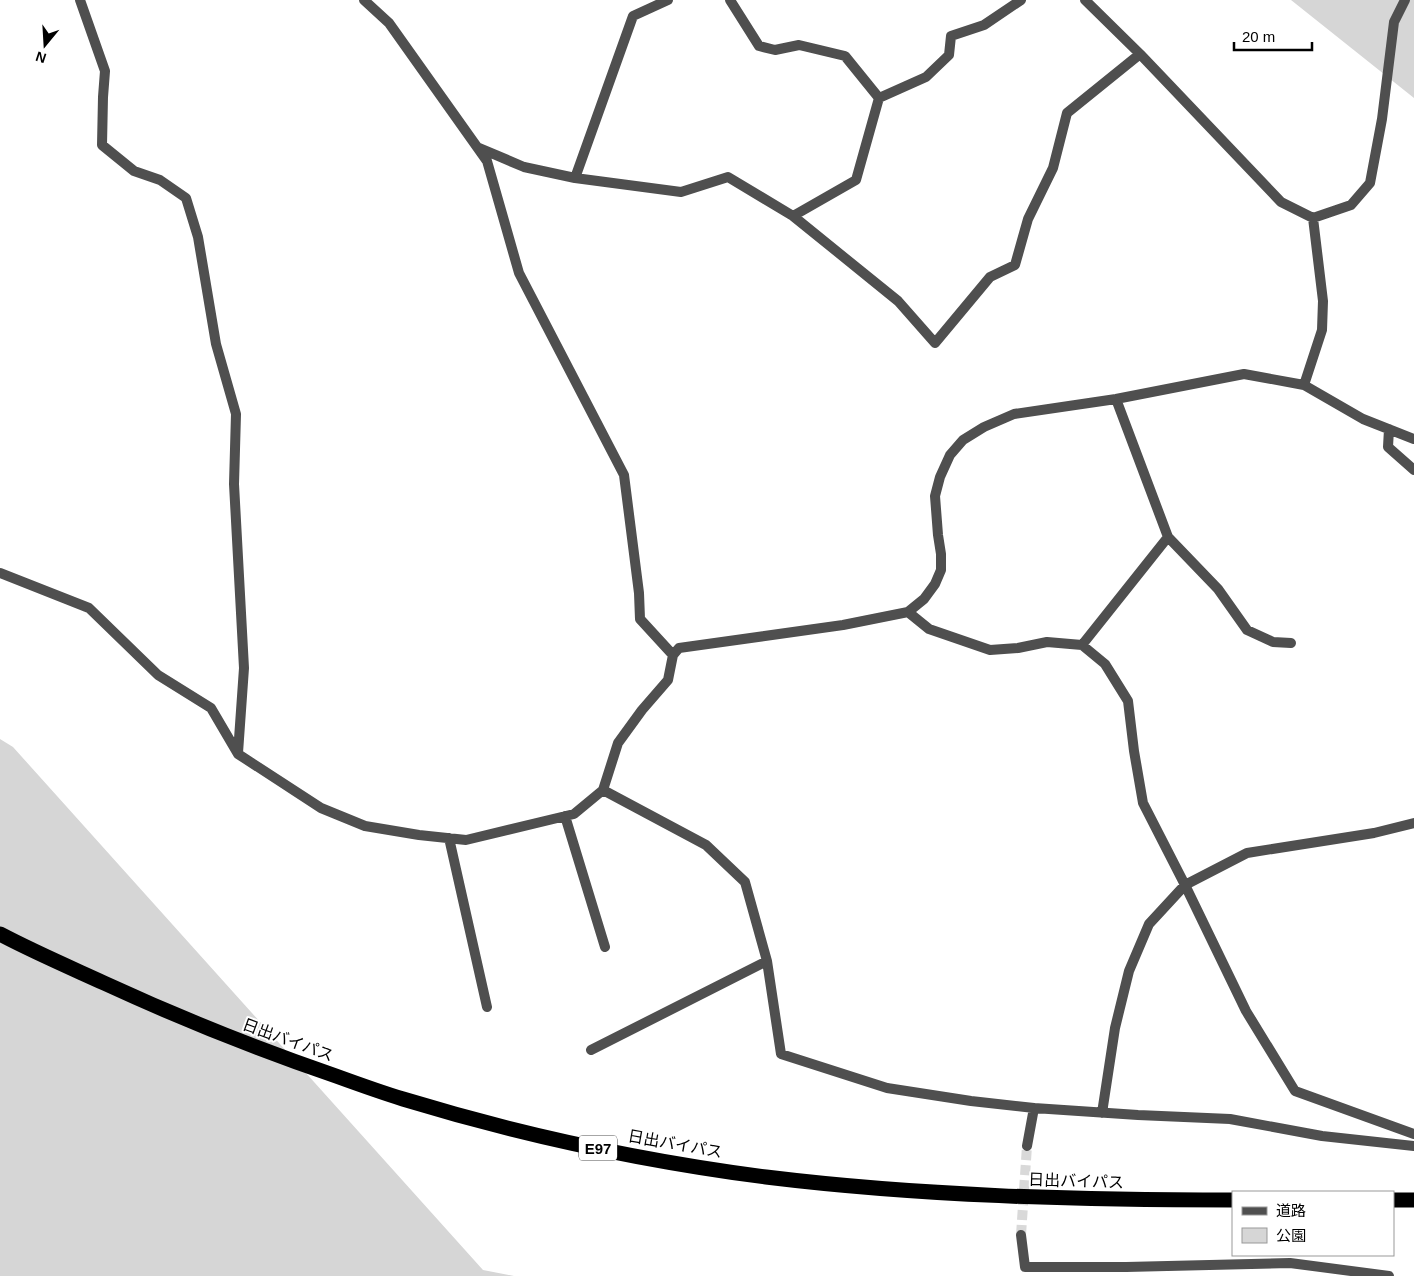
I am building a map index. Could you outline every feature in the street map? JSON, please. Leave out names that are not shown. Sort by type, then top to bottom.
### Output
[{"type":"highway","name":"日出バイパス","points":[[0,934],[152,1005],[273,1054],[401,1099],[534,1135],[658,1160],[765,1176],[886,1189],[1112,1200],[1232,1200]]},
{"type":"highway","points":[[1394,1200],[1414,1200]]},
{"type":"street","points":[[80,0],[105,70],[102,145],[134,171],[160,180],[186,198],[198,237],[216,344],[236,414],[234,484],[244,668],[238,754]]},
{"type":"street","points":[[364,0],[389,23],[487,161],[519,273],[624,475],[639,593],[640,619],[673,655]]},
{"type":"street","points":[[575,178],[633,16],[668,0]]},
{"type":"street","points":[[730,0],[759,46],[775,50],[799,45],[845,56],[879,98]]},
{"type":"street","points":[[879,98],[926,77],[949,55],[951,36],[984,25],[1021,0]]},
{"type":"street","points":[[1085,0],[1140,54],[1281,202],[1313,218],[1351,205],[1370,183],[1382,119],[1394,22],[1405,0]]},
{"type":"street","points":[[476,146],[524,167],[575,178],[681,192],[728,177],[793,216],[898,301],[935,343],[990,277],[1015,265],[1028,219],[1053,168],[1066,113],[1140,54]]},
{"type":"street","points":[[793,216],[856,180],[879,98]]},
{"type":"street","points":[[1304,385],[1322,330],[1323,301],[1313,218]]},
{"type":"street","points":[[0,573],[88,608],[158,675],[211,708],[238,754],[321,808],[365,826],[419,835],[466,840],[574,814],[603,790],[618,744],[642,710],[668,680],[673,655],[679,648],[843,625],[908,612],[924,599],[935,584],[940,570],[941,554],[935,496],[940,477],[950,455],[964,440],[984,427],[1014,414],[1116,399],[1244,374],[1304,385],[1363,418],[1414,439]]},
{"type":"street","points":[[1116,399],[1168,537],[1218,589],[1247,630],[1273,642],[1291,643]]},
{"type":"street","points":[[1389,429],[1388,446],[1414,470]]},
{"type":"street","points":[[1082,645],[1168,537]]},
{"type":"street","points":[[908,612],[929,629],[990,650],[1018,648],[1047,642],[1082,645],[1105,664],[1128,701],[1143,803],[1246,1011],[1295,1091],[1414,1134]]},
{"type":"street","points":[[603,790],[706,845],[745,882],[767,961],[781,1054],[887,1088],[971,1101],[1034,1108],[1230,1119],[1322,1136],[1414,1146]]},
{"type":"street","points":[[565,816],[605,947]]},
{"type":"street","points":[[1102,1112],[1115,1028],[1129,971],[1149,924],[1185,885],[1247,854],[1374,833],[1414,823]]},
{"type":"street","points":[[449,838],[487,1007]]},
{"type":"street","points":[[591,1050],[767,961]]},
{"type":"street","points":[[1028,1146],[1034,1108]]},
{"type":"street","points":[[1021,1235],[1025,1267],[1290,1263],[1389,1276]]},
{"type":"green space","points":[[1291,0],[1414,0],[1414,98]]},
{"type":"green space","points":[[0,739],[13,747],[483,1270],[514,1276],[0,1276]]},
{"type":"tunnel","points":[[1021,1235],[1027,1146]]}]
